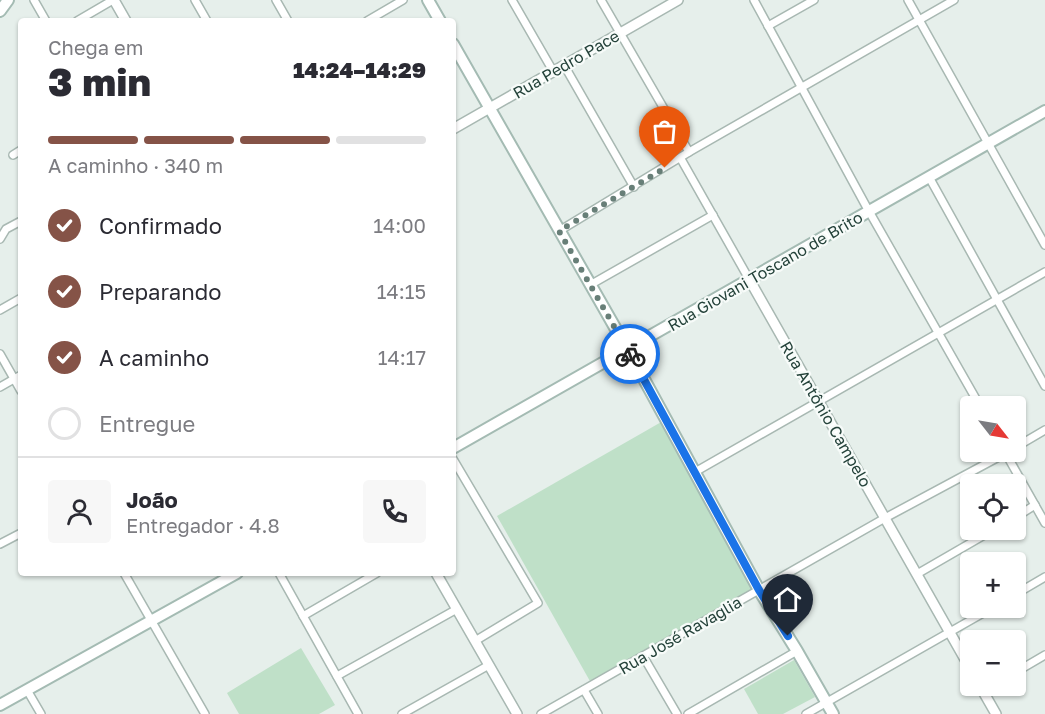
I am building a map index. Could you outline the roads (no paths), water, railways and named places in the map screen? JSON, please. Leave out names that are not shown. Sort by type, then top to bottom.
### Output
[{"type":"main road","points":[[0,11],[8,0]]},
{"type":"main road","points":[[428,0],[438,18]]},
{"type":"main road","points":[[456,49],[627,350],[759,590],[798,651],[833,714]]},
{"type":"main road","name":"Rua Giovani Toscano de Brito","points":[[456,446],[1045,111]]},
{"type":"main road","points":[[0,705],[232,576]]},
{"type":"street","points":[[34,0],[44,18]]},
{"type":"street","points":[[82,18],[113,0],[124,18]]},
{"type":"street","points":[[195,0],[205,18]]},
{"type":"street","points":[[276,0],[286,18]]},
{"type":"street","points":[[372,18],[403,0]]},
{"type":"street","points":[[512,0],[553,71]]},
{"type":"street","points":[[601,0],[689,152]]},
{"type":"street","name":"Rua Pedro Pace","points":[[456,127],[678,0]]},
{"type":"street","points":[[754,0],[869,211],[975,396]]},
{"type":"street","points":[[768,26],[814,0]]},
{"type":"street","points":[[908,0],[1045,245]]},
{"type":"street","points":[[559,231],[681,159],[689,152],[954,0]]},
{"type":"street","points":[[564,65],[634,186]]},
{"type":"street","points":[[13,155],[18,152]]},
{"type":"street","name":"Rua Antônio Campelo","points":[[681,159],[960,650]]},
{"type":"street","points":[[929,177],[1045,386]]},
{"type":"street","points":[[590,285],[713,215]]},
{"type":"street","points":[[0,239],[6,230],[18,223]]},
{"type":"street","points":[[695,472],[1045,272]]},
{"type":"street","points":[[0,309],[18,300]]},
{"type":"street","points":[[0,354],[18,377],[0,387]]},
{"type":"street","points":[[1026,441],[1045,430]]},
{"type":"street","name":"Rua José Ravaglia","points":[[541,714],[988,462]]},
{"type":"street","points":[[1011,462],[1045,523]]},
{"type":"street","points":[[456,464],[538,603],[475,641]]},
{"type":"street","points":[[1026,511],[1035,506]]},
{"type":"street","points":[[0,544],[18,535]]},
{"type":"street","points":[[917,574],[976,540]]},
{"type":"street","points":[[126,576],[204,714]]},
{"type":"street","points":[[281,576],[358,714]]},
{"type":"street","points":[[303,616],[372,576]]},
{"type":"street","points":[[438,576],[517,714]]},
{"type":"street","points":[[1026,588],[1045,577]]},
{"type":"street","points":[[337,676],[457,609]]},
{"type":"street","points":[[806,714],[974,618]]},
{"type":"street","points":[[688,714],[798,651]]},
{"type":"street","points":[[1026,666],[1045,655]]},
{"type":"street","points":[[643,656],[677,714]]},
{"type":"street","points":[[402,714],[489,665]]},
{"type":"street","points":[[27,690],[41,714]]},
{"type":"street","points":[[584,690],[598,714]]},
{"type":"street","points":[[986,696],[996,714]]}]
